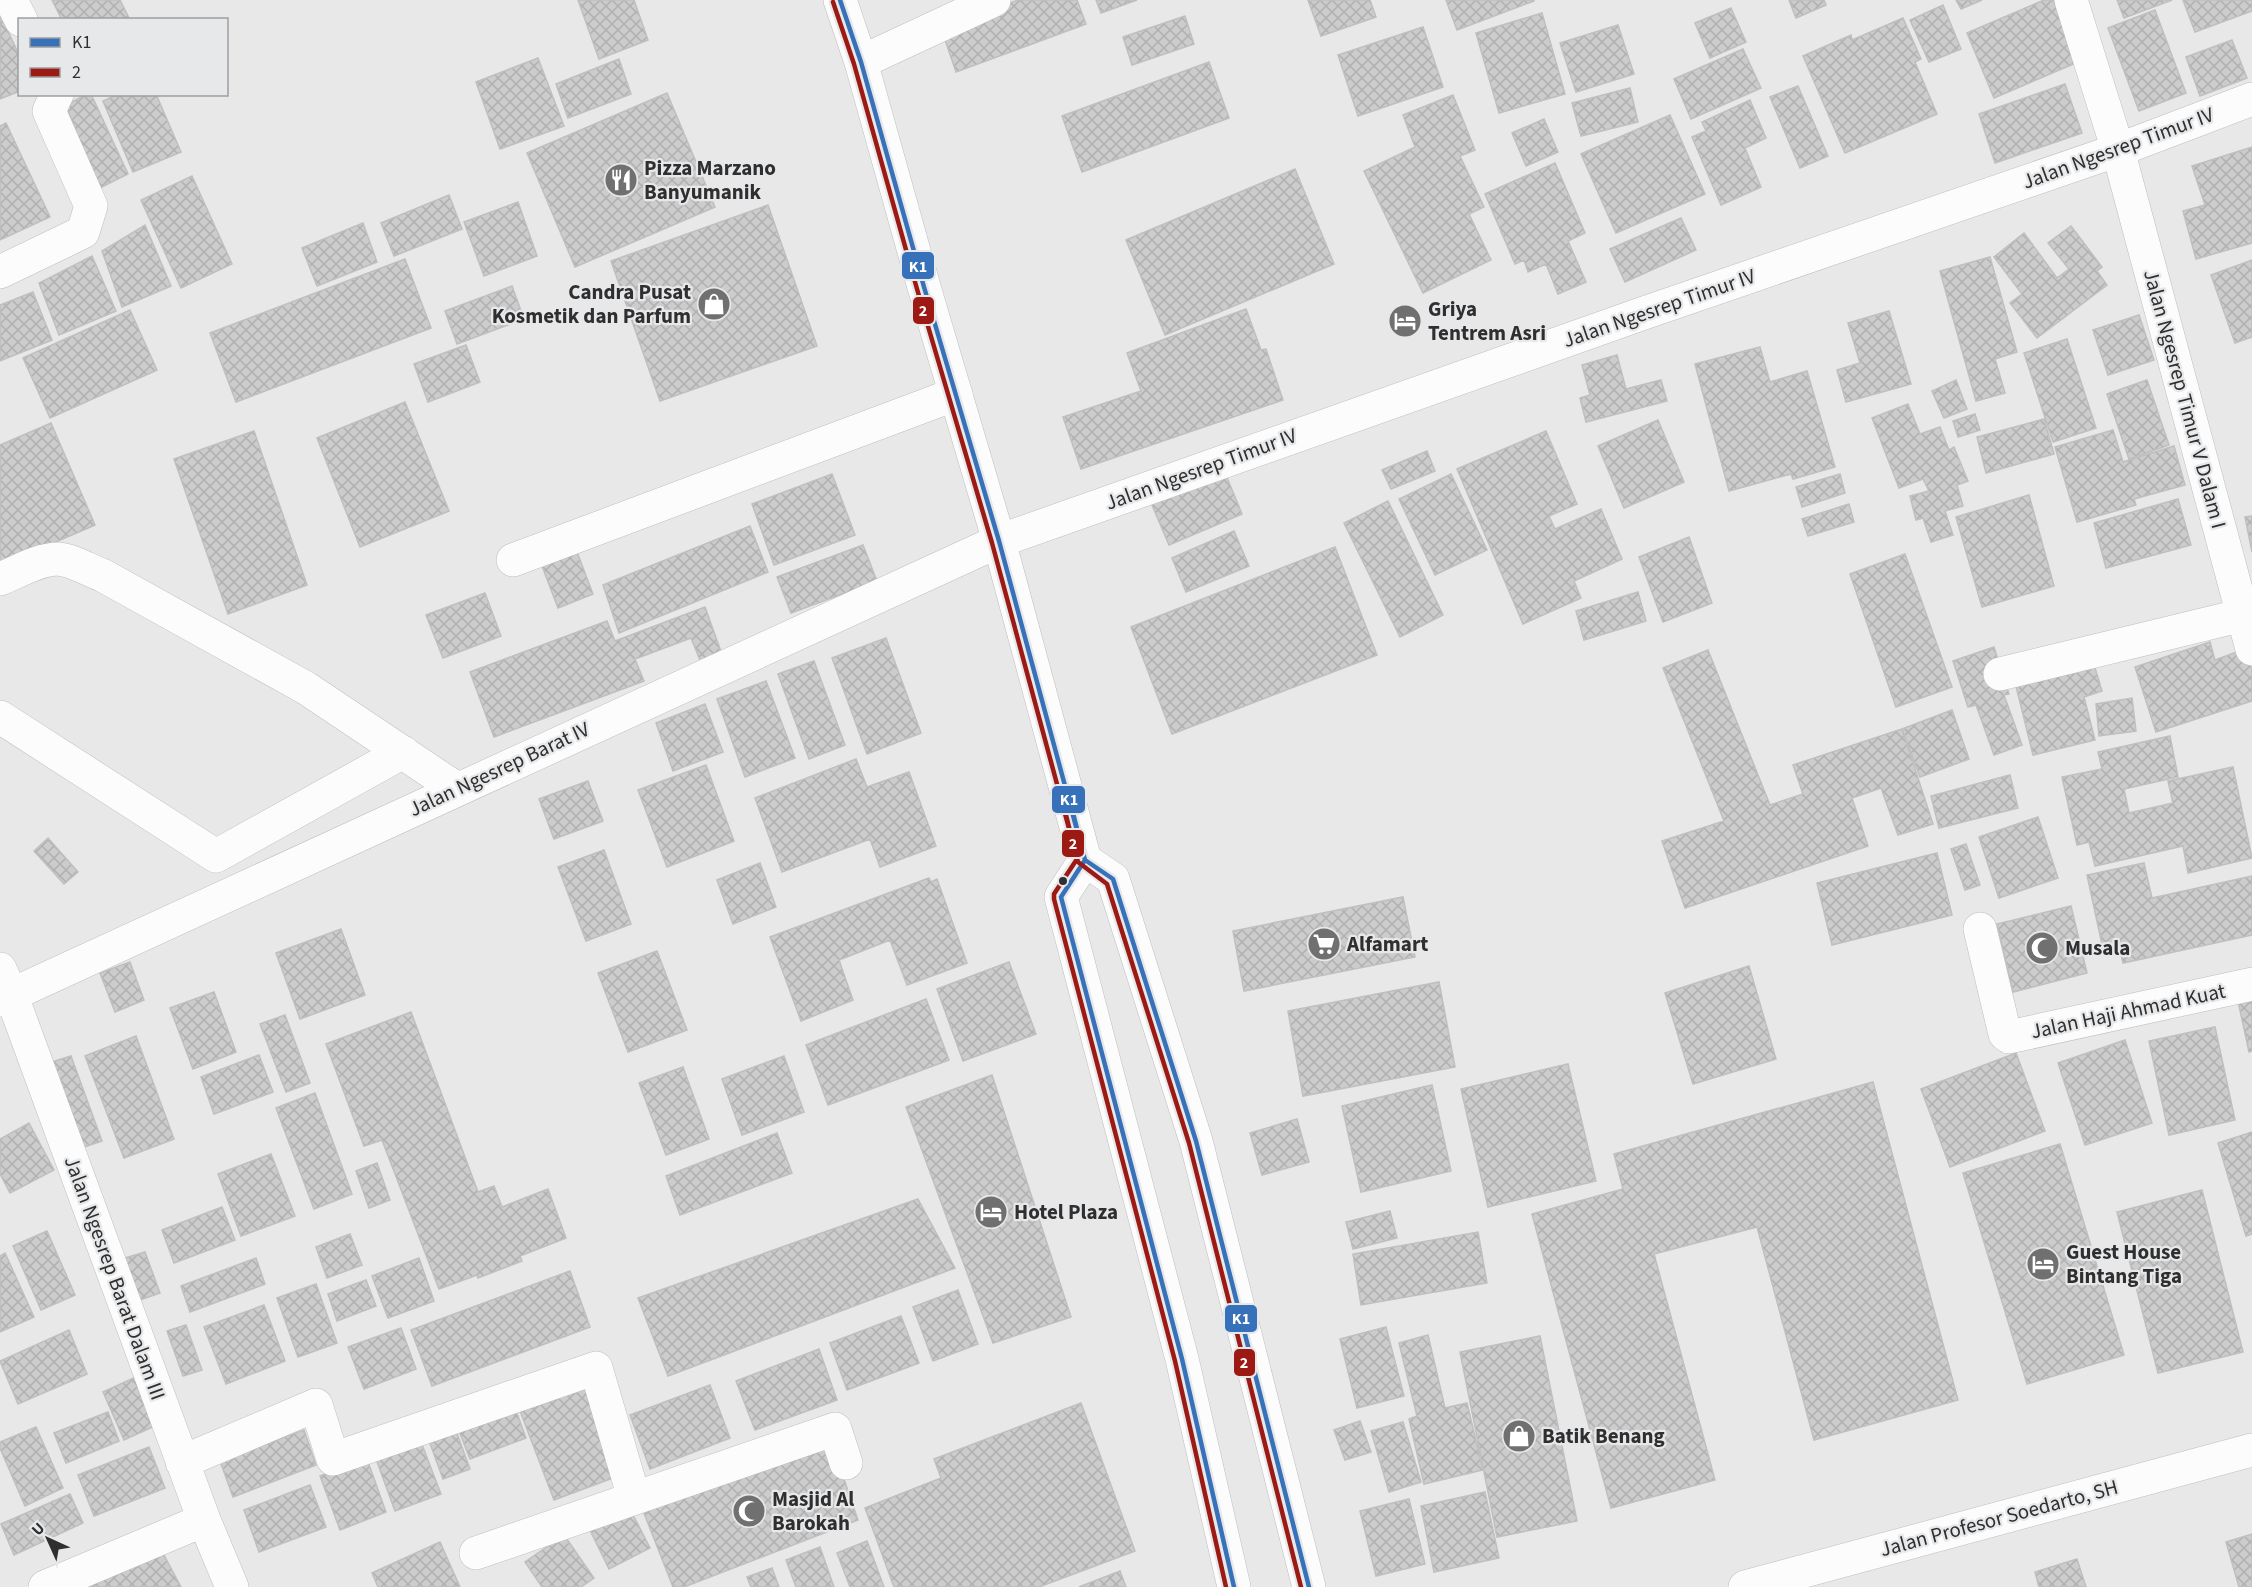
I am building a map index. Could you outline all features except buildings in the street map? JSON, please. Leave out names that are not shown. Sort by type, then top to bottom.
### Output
[{"type":"main road","points":[[11,0],[20,18]]},
{"type":"main road","points":[[840,0],[861,62],[999,541],[1085,860],[1113,879],[1197,1140],[1310,1587]]},
{"type":"main road","points":[[861,62],[994,0]]},
{"type":"main road","name":"Jalan Ngesrep Timur V Dalam I","points":[[2071,0],[2118,150],[2252,649]]},
{"type":"main road","points":[[0,272],[83,232],[91,206],[49,111],[56,96]]},
{"type":"main road","name":"Jalan Ngesrep Timur IV","points":[[999,541],[1599,329],[2118,150],[2252,99]]},
{"type":"main road","points":[[513,560],[956,394]]},
{"type":"main road","name":"Jalan Ngesrep Barat IV","points":[[4,987],[457,789],[999,541]]},
{"type":"main road","points":[[0,579],[46,561],[58,559],[91,571],[306,688],[457,789]]},
{"type":"main road","points":[[2000,674],[2243,615]]},
{"type":"main road","points":[[0,717],[216,856],[403,752]]},
{"type":"main road","points":[[1085,860],[1061,897],[1182,1359],[1234,1587]]},
{"type":"main road","name":"Jalan Haji Ahmad Kuat","points":[[1980,929],[2006,1034],[2009,1037],[2252,984]]},
{"type":"main road","name":"Jalan Ngesrep Barat Dalam III","points":[[4,987],[204,1520],[232,1587]]},
{"type":"main road","points":[[182,1462],[316,1405],[333,1459],[596,1368],[634,1498]]},
{"type":"main road","points":[[476,1553],[835,1429],[846,1463]]},
{"type":"main road","name":"Jalan Profesor Soedarto, SH","points":[[1745,1587],[2252,1449]]},
{"type":"main road","points":[[45,1587],[204,1520]]},
{"type":"transit line","name":"K1","points":[[840,0],[861,62],[999,541],[1085,860],[1113,879],[1196,1141],[1309,1587]]},
{"type":"transit line","name":"2","points":[[833,2],[854,64],[992,543],[1078,862],[1107,884],[1189,1143],[1301,1587]]},
{"type":"transit line","name":"K1","points":[[1073,813],[1085,860],[1061,897],[1182,1359],[1234,1587]]},
{"type":"transit line","name":"2","points":[[1066,815],[1077,859],[1054,894],[1054,899],[1175,1361],[1226,1587]]},
{"type":"place","name":"Pizza Marzano Banyumanik","points":[[621,180]]},
{"type":"place","name":"Candra Pusat Kosmetik dan Parfum","points":[[714,304]]},
{"type":"place","name":"Griya Tentrem Asri","points":[[1405,321]]},
{"type":"place","name":"Alfamart","points":[[1324,944]]},
{"type":"place","name":"Musala","points":[[2042,948]]},
{"type":"place","name":"Hotel Plaza","points":[[991,1212]]},
{"type":"place","name":"Guest House Bintang Tiga","points":[[2043,1264]]},
{"type":"place","name":"Batik Benang","points":[[1519,1436]]},
{"type":"place","name":"Masjid Al Barokah","points":[[749,1511]]}]
